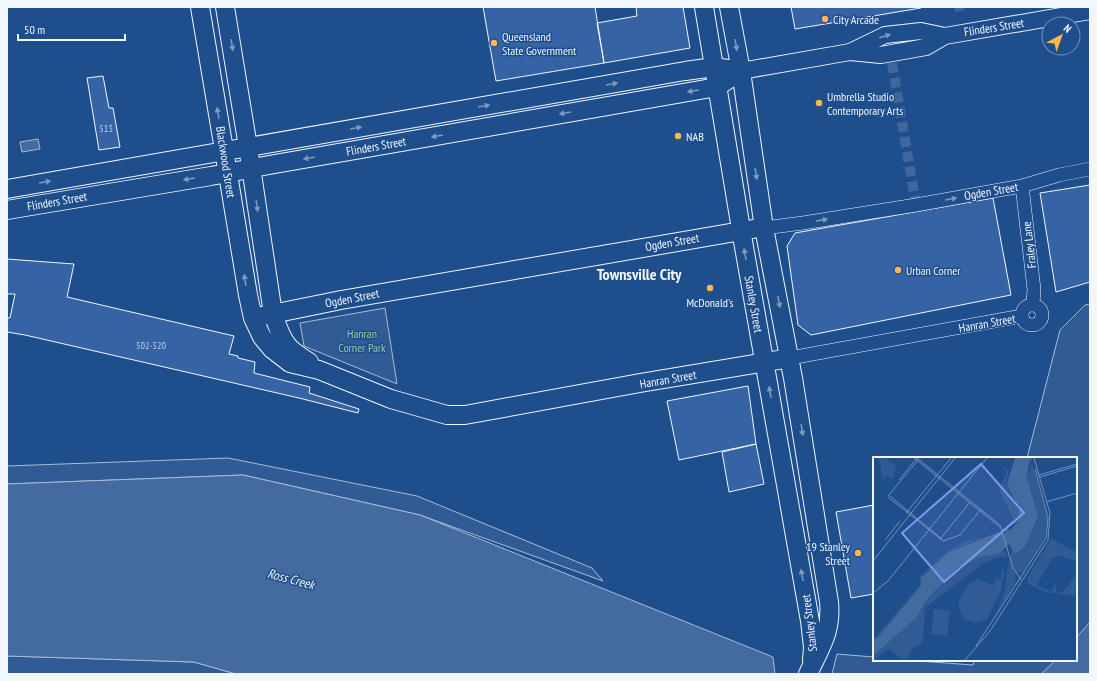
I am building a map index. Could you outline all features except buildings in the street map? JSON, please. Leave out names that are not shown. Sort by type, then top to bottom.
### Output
[{"type":"main road","name":"Blackwood Street","points":[[200,7],[253,318]]},
{"type":"main road","name":"Blackwood Street","points":[[225,7],[252,168],[273,314]]},
{"type":"main road","name":"Stanley Street","points":[[704,7],[741,230],[807,602],[813,647],[809,672]]},
{"type":"main road","name":"Stanley Street","points":[[729,7],[741,70],[764,228],[790,358],[829,600],[830,611],[826,637],[809,672]]},
{"type":"main road","name":"Flinders Street","points":[[7,189],[714,67],[741,70]]},
{"type":"main road","name":"Flinders Street","points":[[7,210],[228,173],[717,87],[741,70]]},
{"type":"main road","name":"Ogden Street","points":[[253,318],[341,300],[741,230],[764,228]]},
{"type":"main road","name":"Hanran Street","points":[[273,314],[279,331],[292,351],[319,370]]},
{"type":"main road","name":"Hanran Street","points":[[253,318],[262,337],[272,349],[290,363],[319,370],[391,399],[447,415],[465,415],[764,361],[790,358]]},
{"type":"main road","points":[[807,602],[816,610],[821,610],[826,606],[829,600]]},
{"type":"street","name":"Flinders Street","points":[[741,70],[850,52],[884,35],[921,31],[945,36],[1090,11]]},
{"type":"street","name":"Ogden Street","points":[[764,228],[916,205],[1022,186],[1059,175],[1090,169]]},
{"type":"street","name":"Fraley Lane","points":[[1022,186],[1034,289],[1033,304]]},
{"type":"street","points":[[1033,304],[1042,311],[1042,317],[1039,323],[1033,326],[1024,322],[1022,316],[1024,309],[1028,305],[1033,304]]},
{"type":"street","name":"Hanran Street","points":[[790,358],[1022,316]]},
{"type":"green space","points":[[1090,304],[1090,639],[1077,651],[1077,457],[1027,457],[1060,330],[1085,305]]},
{"type":"green space","name":"Hanran Corner Park","points":[[385,308],[397,384],[304,346],[300,323]]},
{"type":"green space","points":[[228,458],[417,496],[592,568],[603,581],[420,515],[243,475],[7,484],[7,466]]},
{"type":"green space","points":[[837,654],[873,657],[873,661],[919,661],[973,665],[974,661],[1067,661],[1053,674],[832,674]]},
{"type":"green space","points":[[7,656],[194,662],[236,674],[7,674]]},
{"type":"water","points":[[38,139],[40,149],[22,152],[20,142]]},
{"type":"water","name":"Ross Creek","points":[[243,475],[420,515],[773,657],[775,674],[236,674],[194,662],[7,656],[7,484]]},
{"type":"water","points":[[1090,622],[1090,674],[1041,674],[1055,661],[1077,661],[1077,637]]},
{"type":"tunnel","points":[[959,7],[960,11]]},
{"type":"tunnel","points":[[892,63],[916,205]]},
{"type":"place","name":"City Arcade","points":[[825,19]]},
{"type":"place","name":"Queensland State Government","points":[[494,43]]},
{"type":"place","name":"Umbrella Studio Contemporary Arts","points":[[819,103]]},
{"type":"place","name":"NAB","points":[[678,136]]},
{"type":"place","name":"Urban Corner","points":[[898,270]]},
{"type":"place","name":"McDonald's","points":[[710,288]]},
{"type":"place","name":"19 Stanley Street","points":[[858,553]]},
{"type":"district","name":"Townsville City","points":[[639,274]]}]
